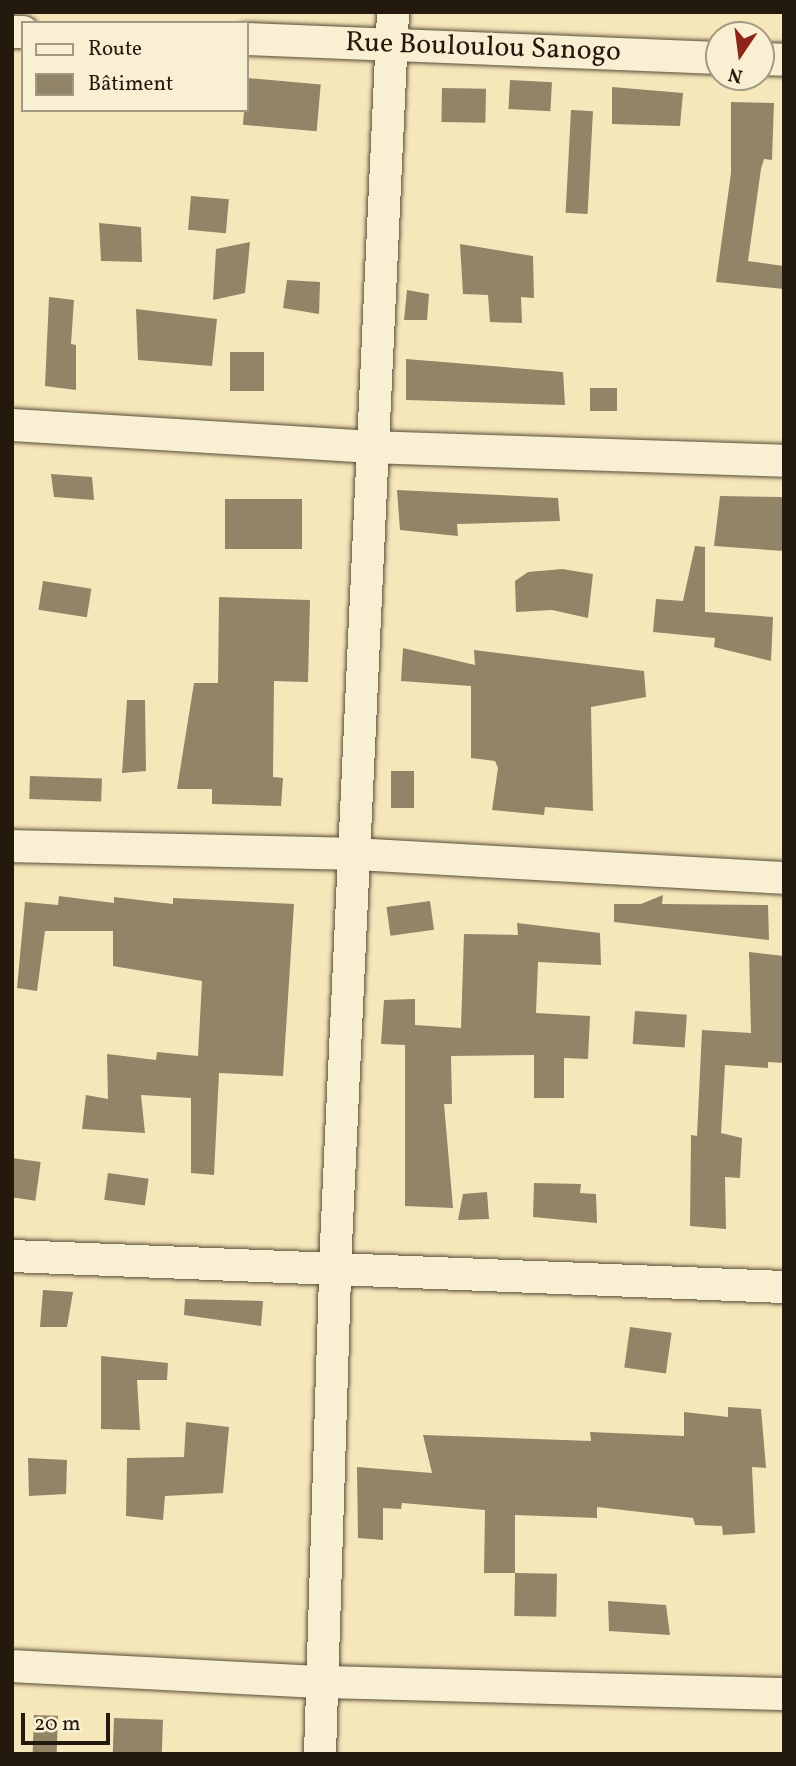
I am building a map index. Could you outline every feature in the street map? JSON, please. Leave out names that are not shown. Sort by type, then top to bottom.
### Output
[{"type":"street","points":[[320,1754],[335,1266],[355,855],[369,447],[393,12]]},
{"type":"street","name":"Rue Bouloulou Sanogo","points":[[248,39],[705,57]]},
{"type":"street","points":[[12,425],[369,447],[784,461]]},
{"type":"street","points":[[12,846],[355,855],[784,878]]},
{"type":"street","points":[[12,1256],[335,1266],[784,1287]]},
{"type":"street","points":[[12,1666],[322,1682],[784,1694]]},
{"type":"building","points":[[248,78],[321,84],[317,131],[243,125],[244,112],[248,112]]},
{"type":"building","points":[[510,80],[552,82],[550,111],[508,109]]},
{"type":"building","points":[[612,87],[683,93],[680,126],[612,124]]},
{"type":"building","points":[[442,88],[486,89],[485,123],[441,122]]},
{"type":"building","points":[[731,102],[774,103],[772,160],[764,159],[761,169],[748,261],[784,266],[784,289],[716,282],[731,173]]},
{"type":"building","points":[[571,110],[593,111],[588,214],[566,213]]},
{"type":"building","points":[[191,196],[229,199],[226,233],[188,230]]},
{"type":"building","points":[[99,223],[141,227],[142,262],[101,261]]},
{"type":"building","points":[[250,242],[245,293],[213,300],[216,249]]},
{"type":"building","points":[[460,244],[533,256],[534,298],[521,297],[522,323],[490,322],[488,295],[463,294]]},
{"type":"building","points":[[287,280],[320,282],[319,314],[283,308]]},
{"type":"building","points":[[407,290],[429,294],[427,320],[404,320]]},
{"type":"building","points":[[49,297],[74,300],[71,344],[76,345],[76,390],[45,386]]},
{"type":"building","points":[[136,309],[217,319],[212,366],[138,360]]},
{"type":"building","points":[[230,352],[264,352],[264,391],[230,391]]},
{"type":"building","points":[[406,359],[563,372],[565,405],[406,400]]},
{"type":"building","points":[[590,388],[617,388],[617,411],[590,411]]},
{"type":"building","points":[[51,474],[92,477],[94,500],[54,497]]},
{"type":"building","points":[[397,490],[558,498],[560,521],[457,524],[458,536],[400,530]]},
{"type":"building","points":[[720,496],[784,497],[784,551],[714,546]]},
{"type":"building","points":[[225,499],[302,499],[302,549],[225,549]]},
{"type":"building","points":[[695,546],[705,547],[705,612],[773,617],[771,661],[714,647],[715,638],[653,632],[656,599],[683,601]]},
{"type":"building","points":[[562,569],[593,574],[588,618],[552,610],[516,612],[515,581],[528,572]]},
{"type":"building","points":[[43,581],[91,589],[87,617],[38,610]]},
{"type":"building","points":[[219,597],[310,600],[308,682],[274,681],[273,777],[283,778],[281,806],[212,804],[212,789],[177,789],[194,683],[218,683]]},
{"type":"building","points":[[403,648],[475,665],[474,650],[644,671],[646,697],[591,707],[593,811],[545,807],[544,815],[492,810],[498,768],[495,761],[471,758],[471,686],[401,681]]},
{"type":"building","points":[[127,700],[145,700],[146,771],[122,773]]},
{"type":"building","points":[[391,771],[414,771],[414,808],[391,808]]},
{"type":"building","points":[[30,776],[102,779],[101,801],[29,799]]},
{"type":"building","points":[[663,895],[662,904],[768,905],[769,940],[614,922],[614,904],[641,904]]},
{"type":"building","points":[[59,896],[114,903],[114,897],[173,904],[173,898],[294,904],[283,1076],[219,1073],[214,1175],[191,1173],[191,1098],[141,1095],[145,1133],[82,1129],[86,1095],[108,1099],[107,1054],[156,1060],[157,1052],[198,1056],[202,981],[113,966],[113,931],[45,931],[37,991],[17,988],[25,902],[58,905]]},
{"type":"building","points":[[430,901],[434,930],[390,936],[386,907]]},
{"type":"building","points":[[517,923],[600,933],[601,965],[538,962],[536,1013],[590,1016],[588,1059],[564,1058],[564,1098],[534,1098],[534,1055],[451,1056],[452,1104],[444,1104],[453,1208],[405,1206],[405,1045],[381,1044],[384,1000],[415,999],[415,1025],[461,1028],[464,934],[518,935]]},
{"type":"building","points":[[749,952],[784,956],[784,1063],[768,1062],[768,1068],[725,1065],[721,1133],[742,1138],[740,1178],[725,1177],[726,1229],[690,1226],[691,1135],[697,1136],[702,1030],[751,1033]]},
{"type":"building","points":[[635,1011],[687,1015],[685,1048],[633,1044]]},
{"type":"building","points":[[12,1158],[41,1162],[35,1201],[12,1197]]},
{"type":"building","points":[[108,1173],[149,1179],[145,1205],[104,1200]]},
{"type":"building","points":[[534,1183],[581,1184],[580,1193],[596,1194],[597,1223],[533,1217]]},
{"type":"building","points":[[487,1192],[489,1219],[458,1220],[463,1194]]},
{"type":"building","points":[[43,1290],[73,1292],[67,1327],[40,1327]]},
{"type":"building","points":[[185,1299],[263,1301],[261,1326],[184,1315]]},
{"type":"building","points":[[630,1327],[672,1333],[666,1373],[624,1368]]},
{"type":"building","points":[[101,1356],[168,1363],[167,1380],[137,1380],[140,1430],[101,1429]]},
{"type":"building","points":[[728,1407],[761,1409],[766,1468],[752,1467],[755,1533],[723,1535],[722,1526],[695,1525],[693,1518],[597,1507],[597,1518],[515,1515],[515,1573],[484,1573],[485,1510],[402,1503],[401,1509],[383,1508],[383,1540],[358,1538],[357,1467],[432,1473],[423,1435],[591,1441],[590,1432],[684,1436],[684,1412],[728,1417]]},
{"type":"building","points":[[186,1422],[229,1427],[223,1493],[165,1496],[163,1520],[126,1516],[127,1458],[184,1457]]},
{"type":"building","points":[[28,1458],[67,1460],[66,1494],[29,1496]]},
{"type":"building","points":[[515,1573],[557,1574],[556,1617],[514,1616]]},
{"type":"building","points":[[608,1601],[666,1605],[670,1635],[609,1631]]},
{"type":"building","points":[[34,1715],[58,1716],[57,1754],[33,1754]]},
{"type":"building","points":[[114,1718],[163,1720],[162,1754],[113,1754]]}]
